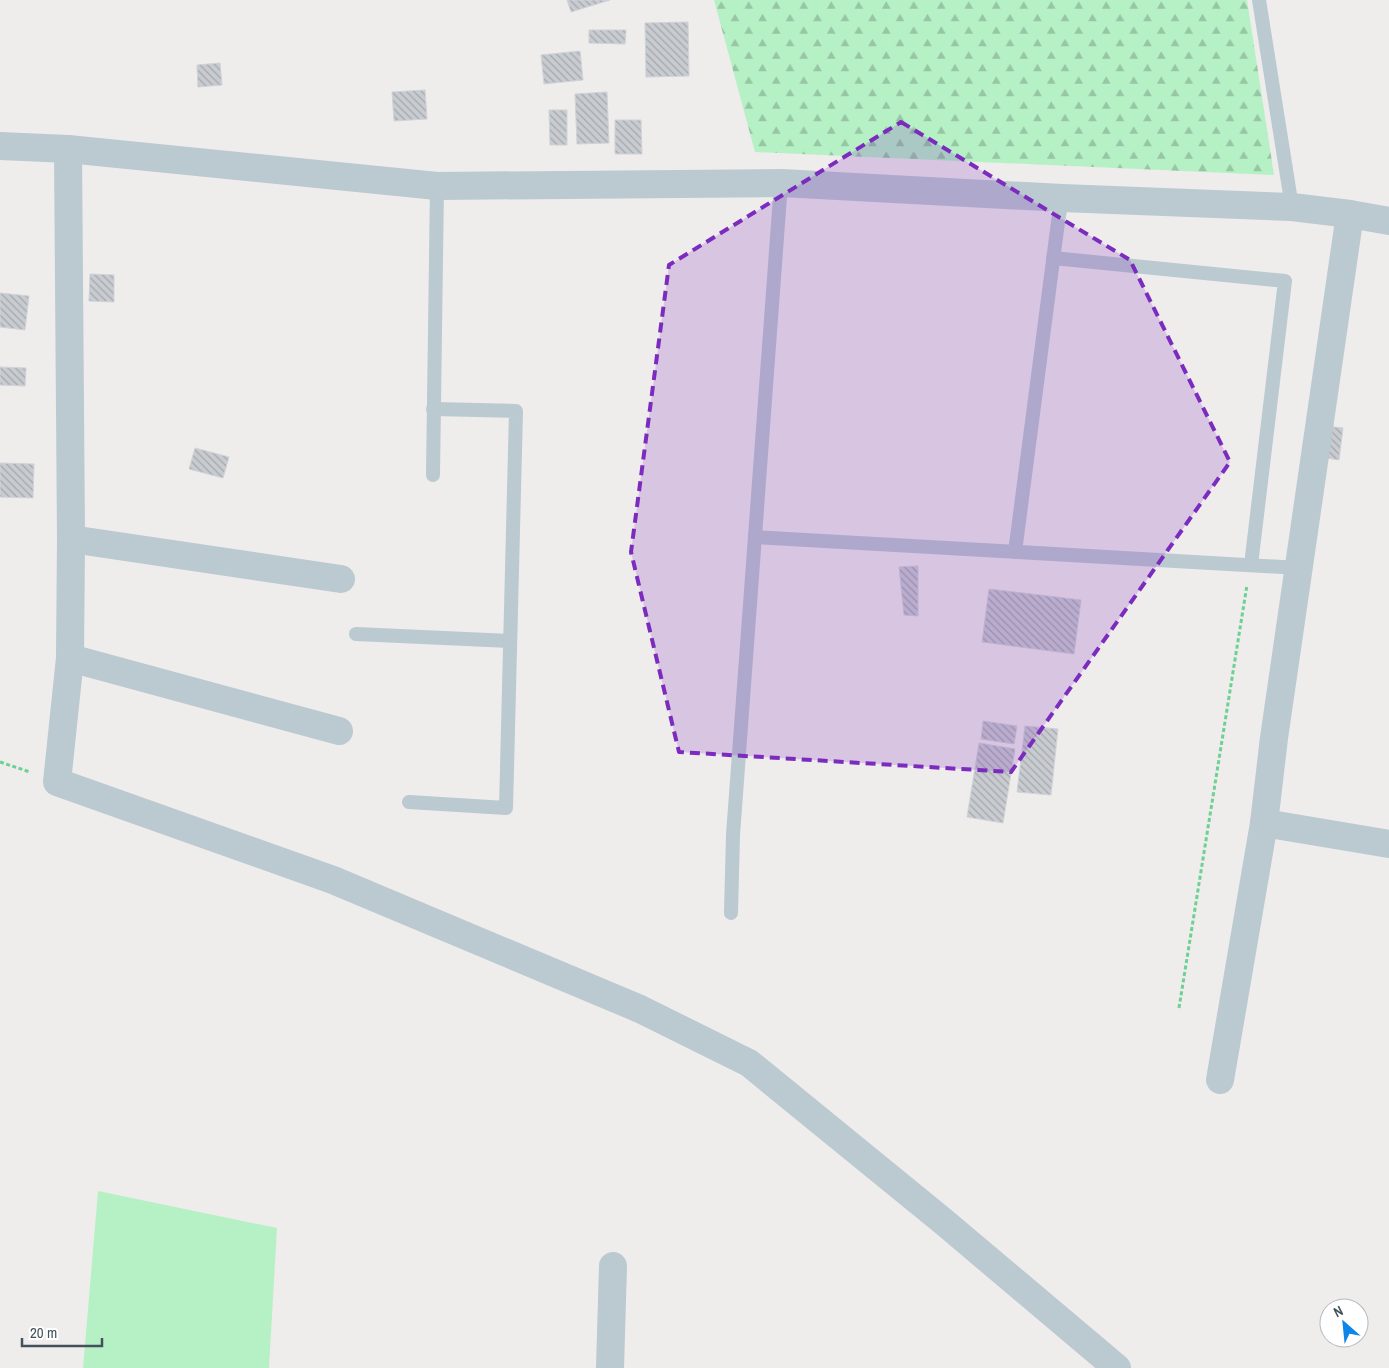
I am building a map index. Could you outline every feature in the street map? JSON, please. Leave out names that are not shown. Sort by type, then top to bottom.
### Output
[{"type":"street","points":[[0,146],[68,149],[437,186],[781,183],[1062,198],[1292,207],[1389,221]]},
{"type":"street","points":[[68,149],[70,658],[57,782],[333,880],[640,1009],[749,1062],[944,1222],[1117,1368]]},
{"type":"street","points":[[1220,1080],[1264,823],[1274,738],[1350,214]]},
{"type":"street","points":[[71,539],[342,579]]},
{"type":"street","points":[[70,658],[339,731]]},
{"type":"street","points":[[1264,823],[1389,844]]},
{"type":"street","points":[[610,1368],[613,1266]]},
{"type":"lane","points":[[1259,0],[1292,207]]},
{"type":"lane","points":[[731,913],[733,835],[781,183]]},
{"type":"lane","points":[[432,475],[437,186]]},
{"type":"lane","points":[[1015,552],[1062,198]]},
{"type":"lane","points":[[1053,258],[1285,281],[1251,565]]},
{"type":"lane","points":[[409,802],[506,808],[516,411],[433,410]]},
{"type":"lane","points":[[755,537],[1299,568]]},
{"type":"lane","points":[[356,634],[510,641]]},
{"type":"path","points":[[1179,1008],[1251,565]]},
{"type":"highlighted area","points":[[901,122],[1130,260],[1230,462],[1011,772],[679,752],[631,552],[669,265]]},
{"type":"green space","points":[[714,0],[1247,0],[1274,175],[755,152]]},
{"type":"green space","points":[[98,1191],[277,1228],[269,1368],[83,1368]]},
{"type":"building","points":[[567,0],[610,0],[571,12]]},
{"type":"building","points":[[688,22],[689,76],[646,77],[645,23]]},
{"type":"building","points":[[589,30],[626,30],[625,44],[589,43]]},
{"type":"building","points":[[580,51],[583,80],[544,84],[541,55]]},
{"type":"building","points":[[220,63],[222,85],[198,87],[197,65]]},
{"type":"building","points":[[425,90],[427,119],[394,121],[392,92]]},
{"type":"building","points":[[607,92],[609,143],[577,144],[575,94]]},
{"type":"building","points":[[549,110],[567,110],[567,145],[550,145]]},
{"type":"building","points":[[615,120],[641,120],[642,154],[615,154]]},
{"type":"building","points":[[90,274],[114,275],[114,302],[89,301]]},
{"type":"building","points":[[0,293],[29,296],[25,330],[0,327]]},
{"type":"building","points":[[0,367],[26,368],[25,386],[0,385]]},
{"type":"building","points":[[1325,426],[1343,428],[1339,460],[1320,457]]},
{"type":"building","points":[[195,448],[229,457],[223,478],[189,469]]},
{"type":"building","points":[[0,463],[34,464],[33,498],[0,497]]},
{"type":"building","points":[[918,566],[918,616],[904,615],[899,567]]},
{"type":"building","points":[[989,589],[1081,600],[1074,654],[982,642]]},
{"type":"building","points":[[983,721],[1017,726],[1014,744],[981,739]]},
{"type":"building","points":[[1025,726],[1058,729],[1051,795],[1017,792]]},
{"type":"building","points":[[979,743],[1015,749],[1003,823],[967,817]]}]
